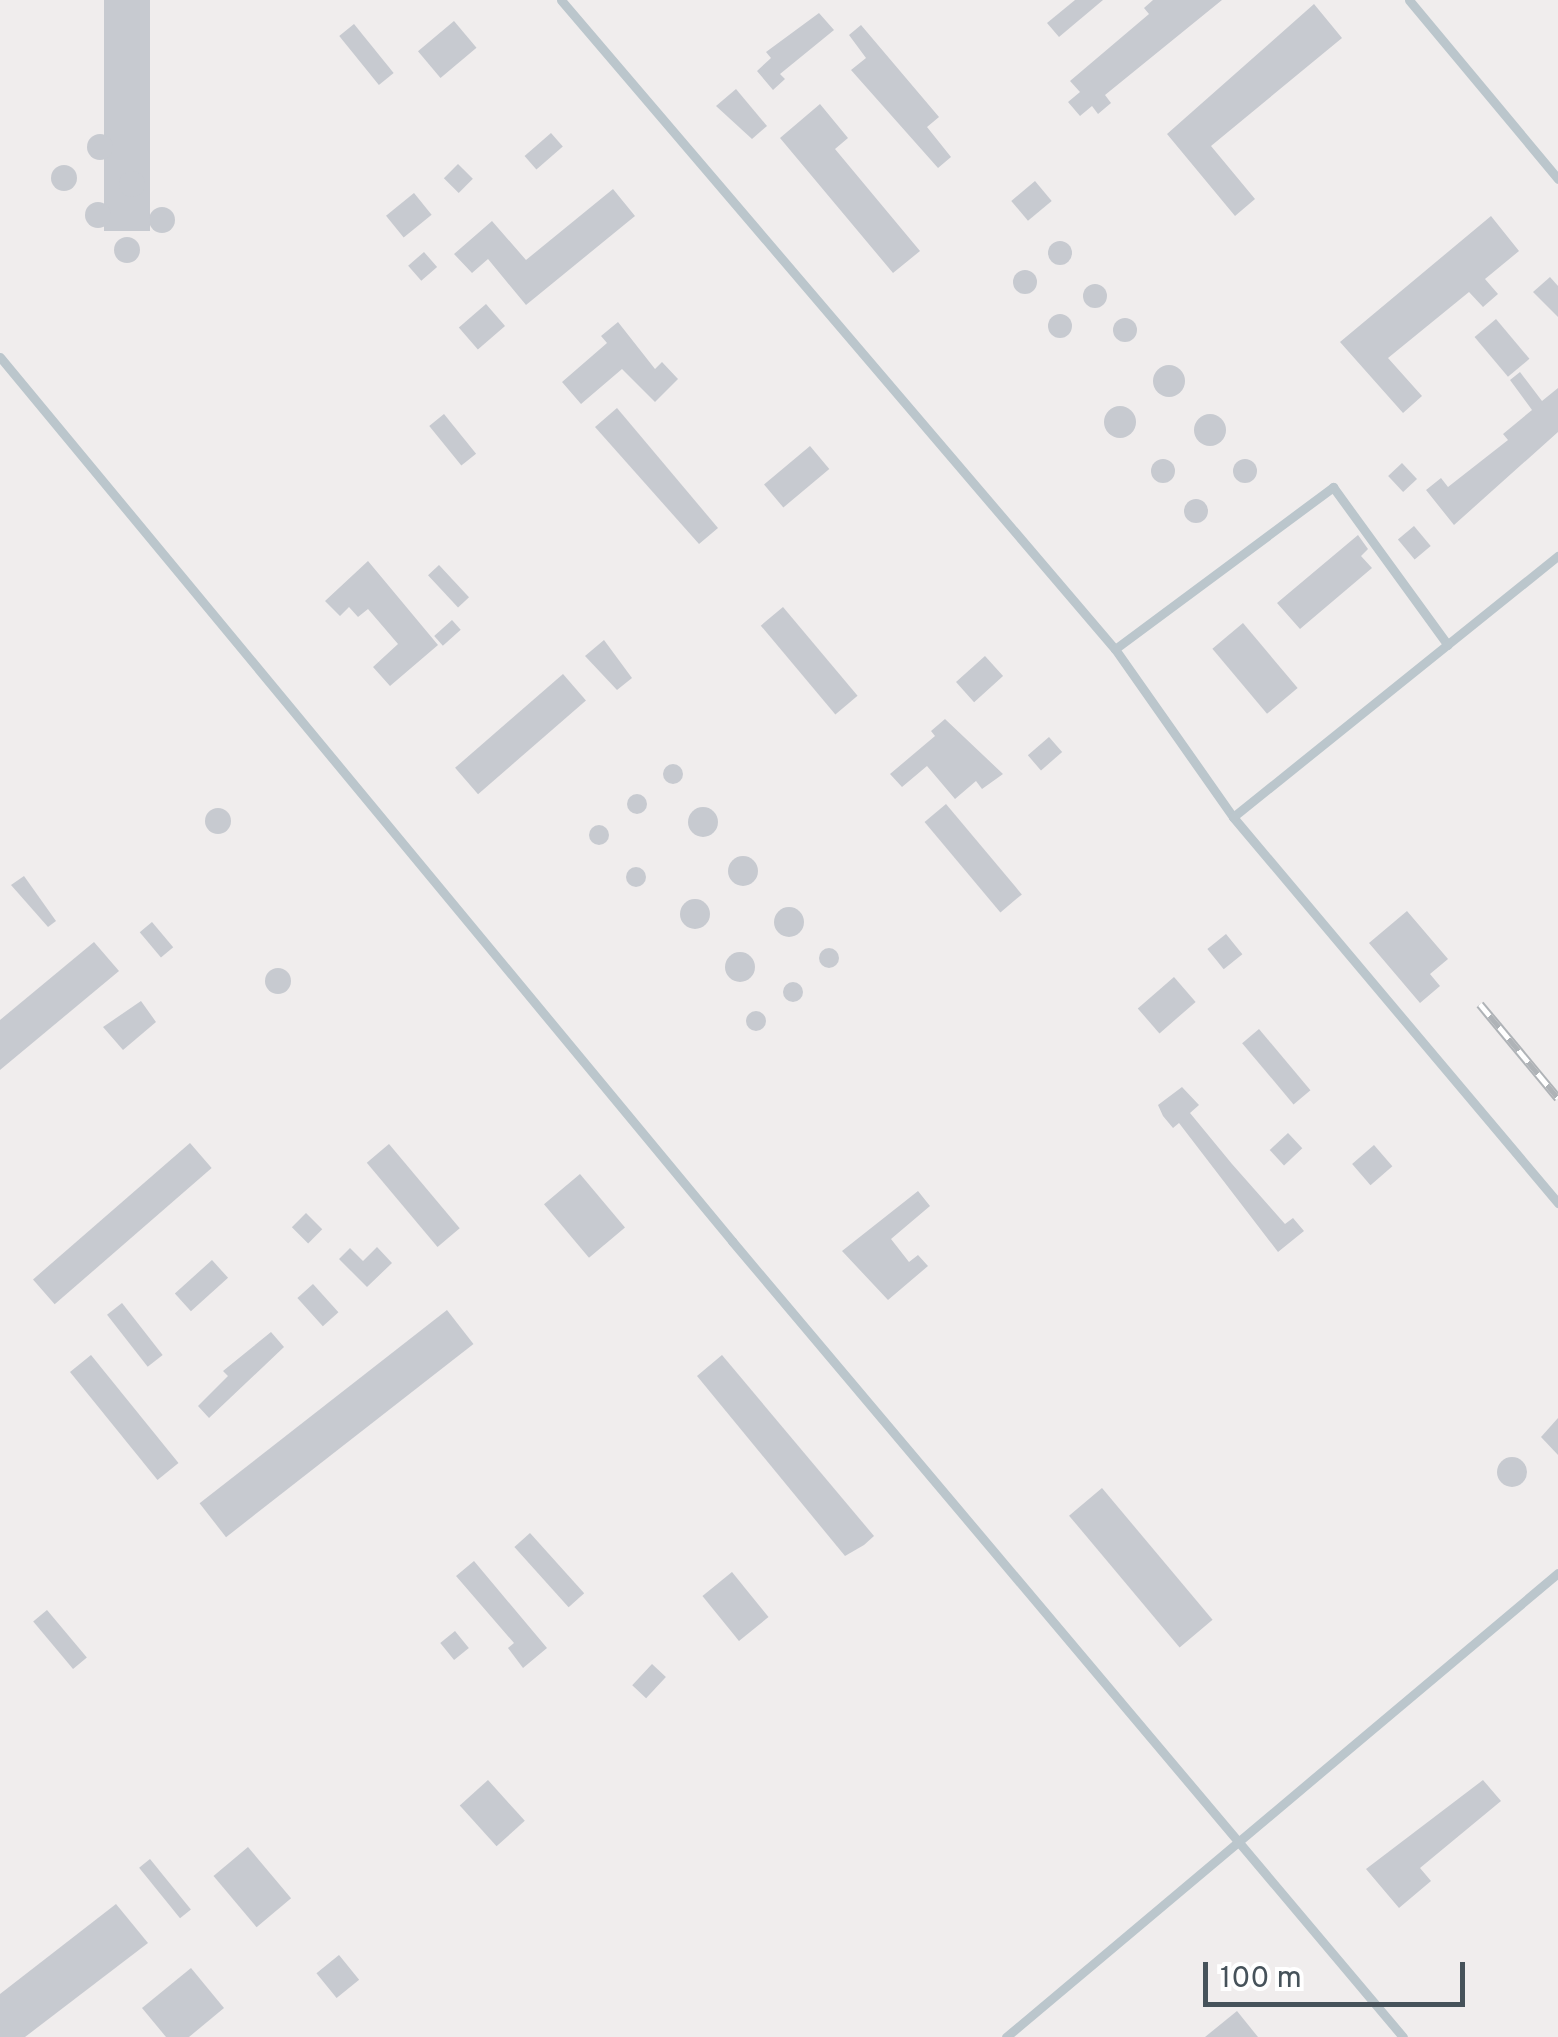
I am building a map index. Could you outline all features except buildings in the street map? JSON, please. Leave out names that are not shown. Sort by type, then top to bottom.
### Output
[{"type":"lane","points":[[562,0],[1115,649],[1233,817],[1558,1203]]},
{"type":"lane","points":[[1410,0],[1558,178]]},
{"type":"lane","points":[[0,357],[1403,2037]]},
{"type":"lane","points":[[1115,649],[1333,488],[1448,646]]},
{"type":"lane","points":[[1233,817],[1558,556]]},
{"type":"lane","points":[[1006,2037],[1558,1573]]},
{"type":"railway","points":[[1480,1004],[1558,1098]]}]
